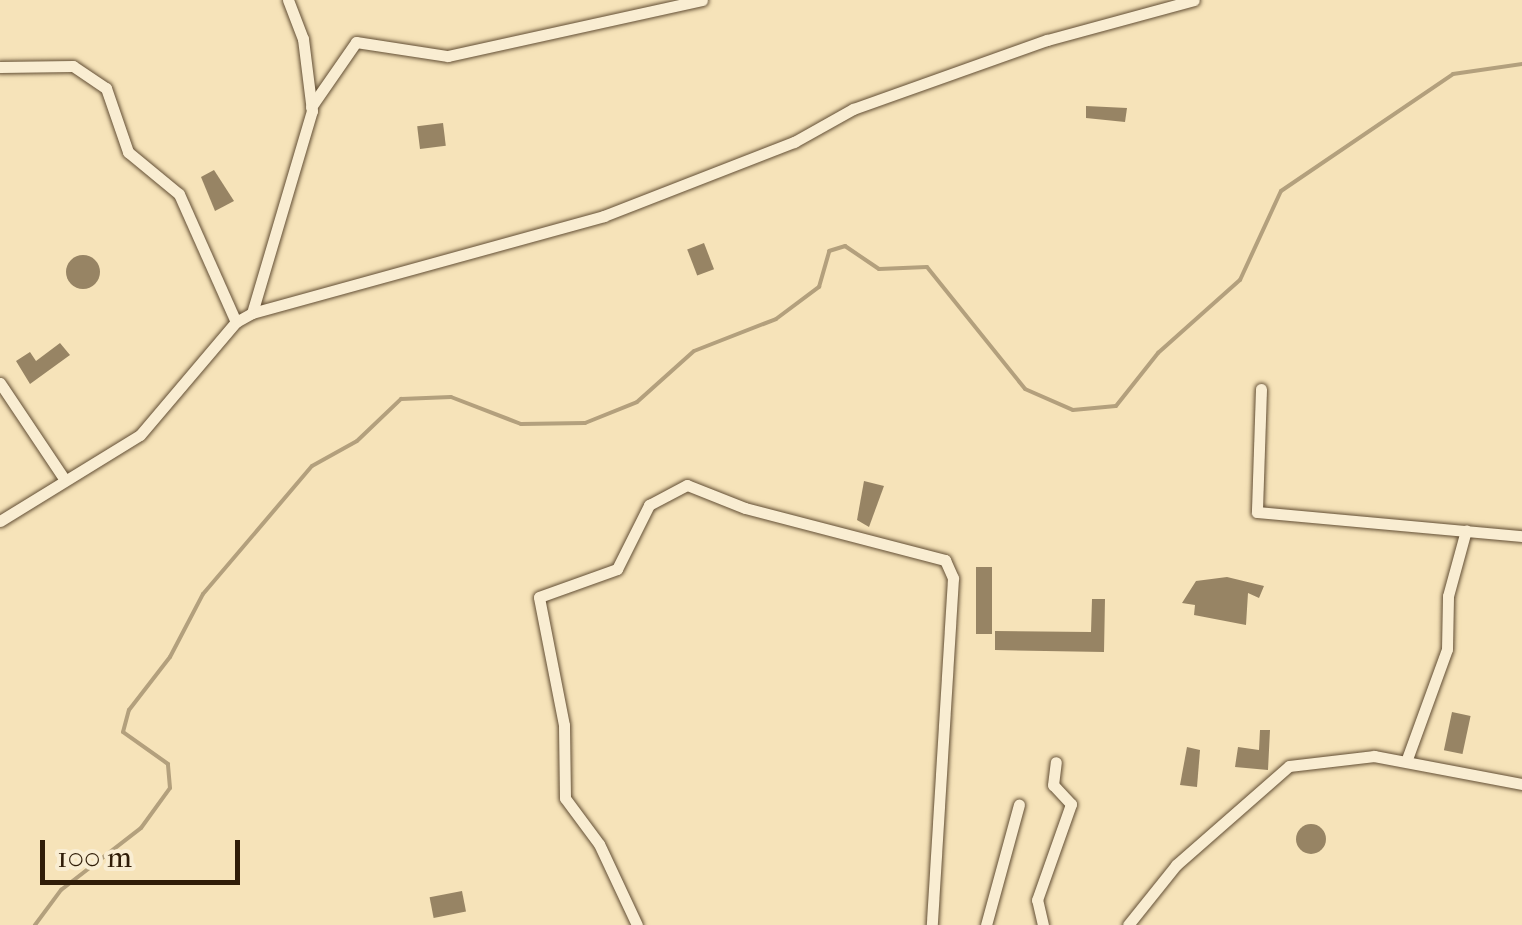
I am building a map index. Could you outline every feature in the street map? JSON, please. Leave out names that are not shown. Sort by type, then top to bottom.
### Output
[{"type":"street","points":[[288,0],[302,39],[311,108]]},
{"type":"street","points":[[252,314],[311,108],[356,42],[448,56],[702,0]]},
{"type":"street","points":[[0,521],[140,434],[236,322],[252,314],[604,216],[744,163],[853,109],[1047,40],[1194,0]]},
{"type":"street","points":[[0,67],[73,66],[106,88],[128,152],[179,194],[236,322]]},
{"type":"street","points":[[0,383],[65,480]]},
{"type":"street","points":[[1261,390],[1257,512],[1522,536]]},
{"type":"street","points":[[636,925],[608,860],[566,798],[564,724],[539,597],[617,569],[649,505],[687,484],[745,508],[945,560],[953,578],[932,925]]},
{"type":"street","points":[[1408,759],[1447,649],[1448,596],[1466,530]]},
{"type":"street","points":[[1128,925],[1176,866],[1239,816],[1273,775],[1345,756],[1408,759],[1522,784]]},
{"type":"street","points":[[1043,925],[1037,900],[1071,804],[1054,785],[1056,762]]},
{"type":"street","points":[[986,925],[1018,804]]},
{"type":"building","points":[[1086,106],[1127,108],[1125,122],[1086,118]]},
{"type":"building","points":[[443,123],[446,146],[420,149],[417,126]]},
{"type":"building","points":[[214,170],[234,201],[215,211],[201,177]]},
{"type":"building","points":[[704,243],[714,269],[697,276],[687,249]]},
{"type":"building","points":[[83,255],[95,260],[100,272],[95,284],[83,289],[71,284],[66,272],[71,260]]},
{"type":"building","points":[[60,343],[70,355],[30,384],[16,361],[30,352],[36,361]]},
{"type":"building","points":[[864,481],[884,486],[869,527],[857,520]]},
{"type":"building","points":[[976,567],[992,567],[992,634],[976,634]]},
{"type":"building","points":[[1227,577],[1264,586],[1259,598],[1248,593],[1246,625],[1194,615],[1195,605],[1182,603],[1196,581]]},
{"type":"building","points":[[1092,599],[1105,599],[1104,652],[995,650],[995,631],[1091,632]]},
{"type":"building","points":[[1452,712],[1471,716],[1462,754],[1444,750]]},
{"type":"building","points":[[1260,730],[1270,730],[1268,770],[1235,767],[1238,747],[1259,750]]},
{"type":"building","points":[[1187,747],[1200,750],[1197,787],[1180,785]]},
{"type":"building","points":[[1311,824],[1325,833],[1326,839],[1317,853],[1311,854],[1297,845],[1296,839],[1305,825]]},
{"type":"building","points":[[462,891],[466,912],[434,918],[430,897]]},
{"type":"waterway","points":[[35,925],[61,890],[141,828],[170,788],[168,764],[123,732],[129,710],[170,657],[203,594],[312,466],[357,441],[401,399],[451,397],[521,424],[585,423],[637,402],[694,351],[776,319],[819,287],[829,251],[845,246],[879,269],[927,267],[1025,389],[1073,410],[1116,406],[1158,353],[1240,280],[1281,191],[1453,74],[1522,64]]}]
